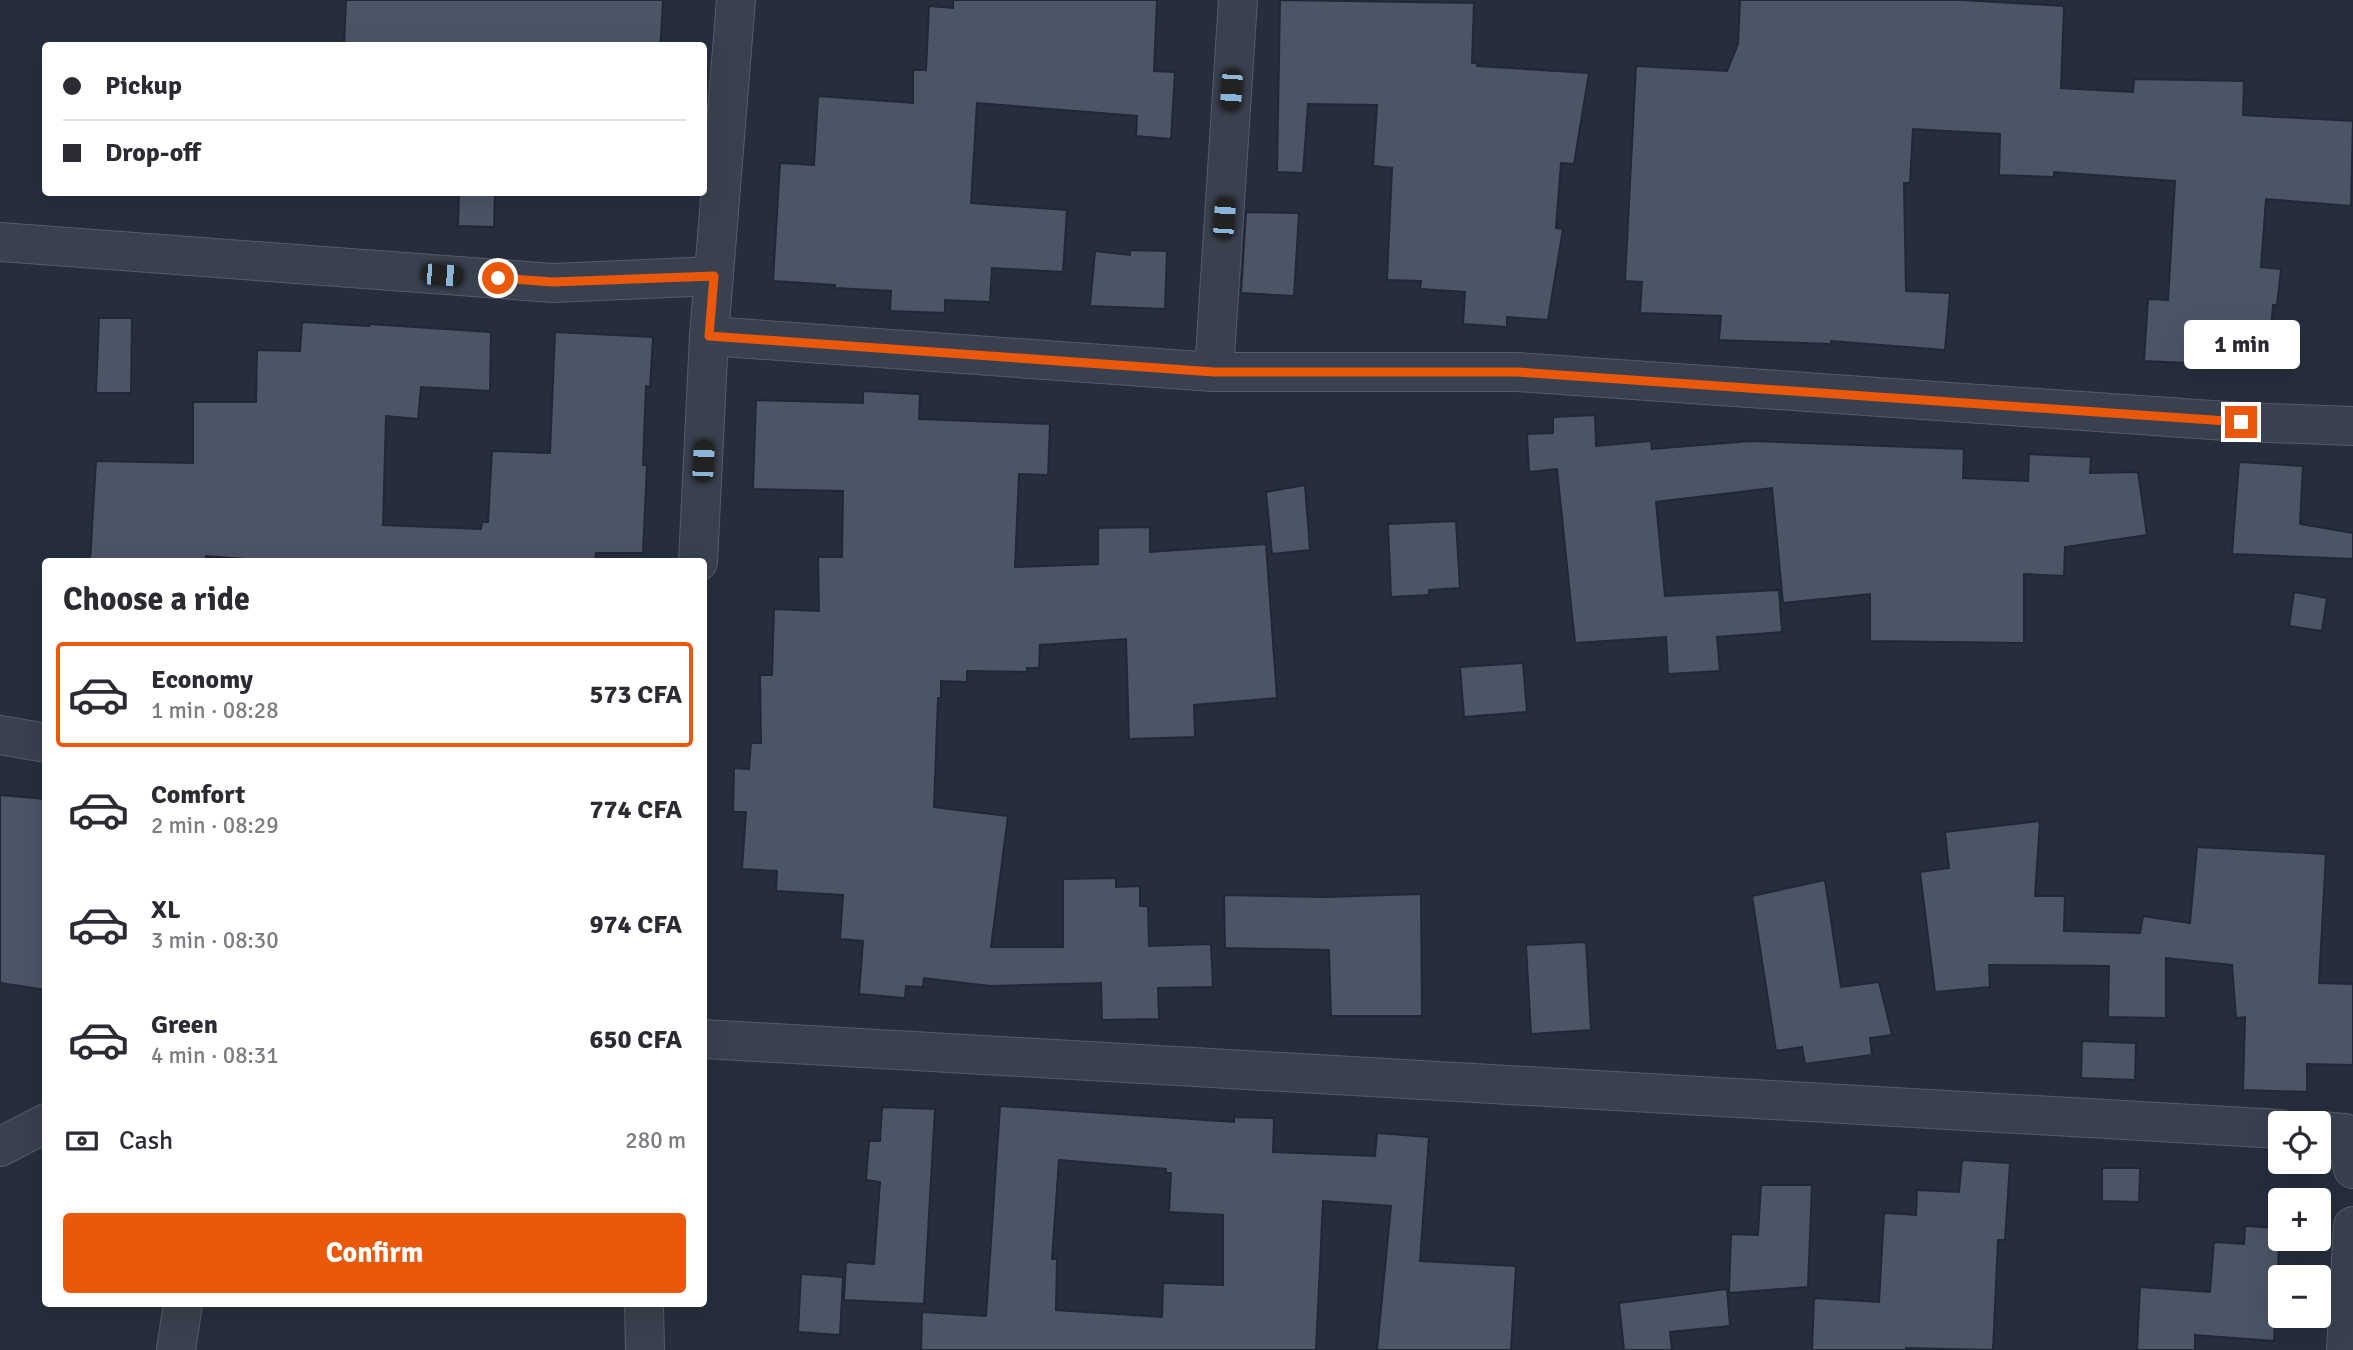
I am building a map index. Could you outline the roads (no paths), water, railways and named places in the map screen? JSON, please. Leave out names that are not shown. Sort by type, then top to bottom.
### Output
[{"type":"street","points":[[698,558],[709,336],[736,0]]},
{"type":"street","points":[[1214,372],[1238,0]]},
{"type":"street","points":[[0,242],[553,282],[714,276]]},
{"type":"street","points":[[709,336],[1214,372],[1517,372],[2227,421],[2353,426]]},
{"type":"street","points":[[0,735],[42,742]]},
{"type":"street","points":[[707,1039],[2268,1128]]},
{"type":"street","points":[[0,1147],[42,1125]]},
{"type":"street","points":[[2331,1132],[2346,1133],[2353,1169]]},
{"type":"street","points":[[2346,1350],[2353,1226]]},
{"type":"street","points":[[176,1350],[183,1307]]},
{"type":"street","points":[[644,1307],[645,1350]]}]
